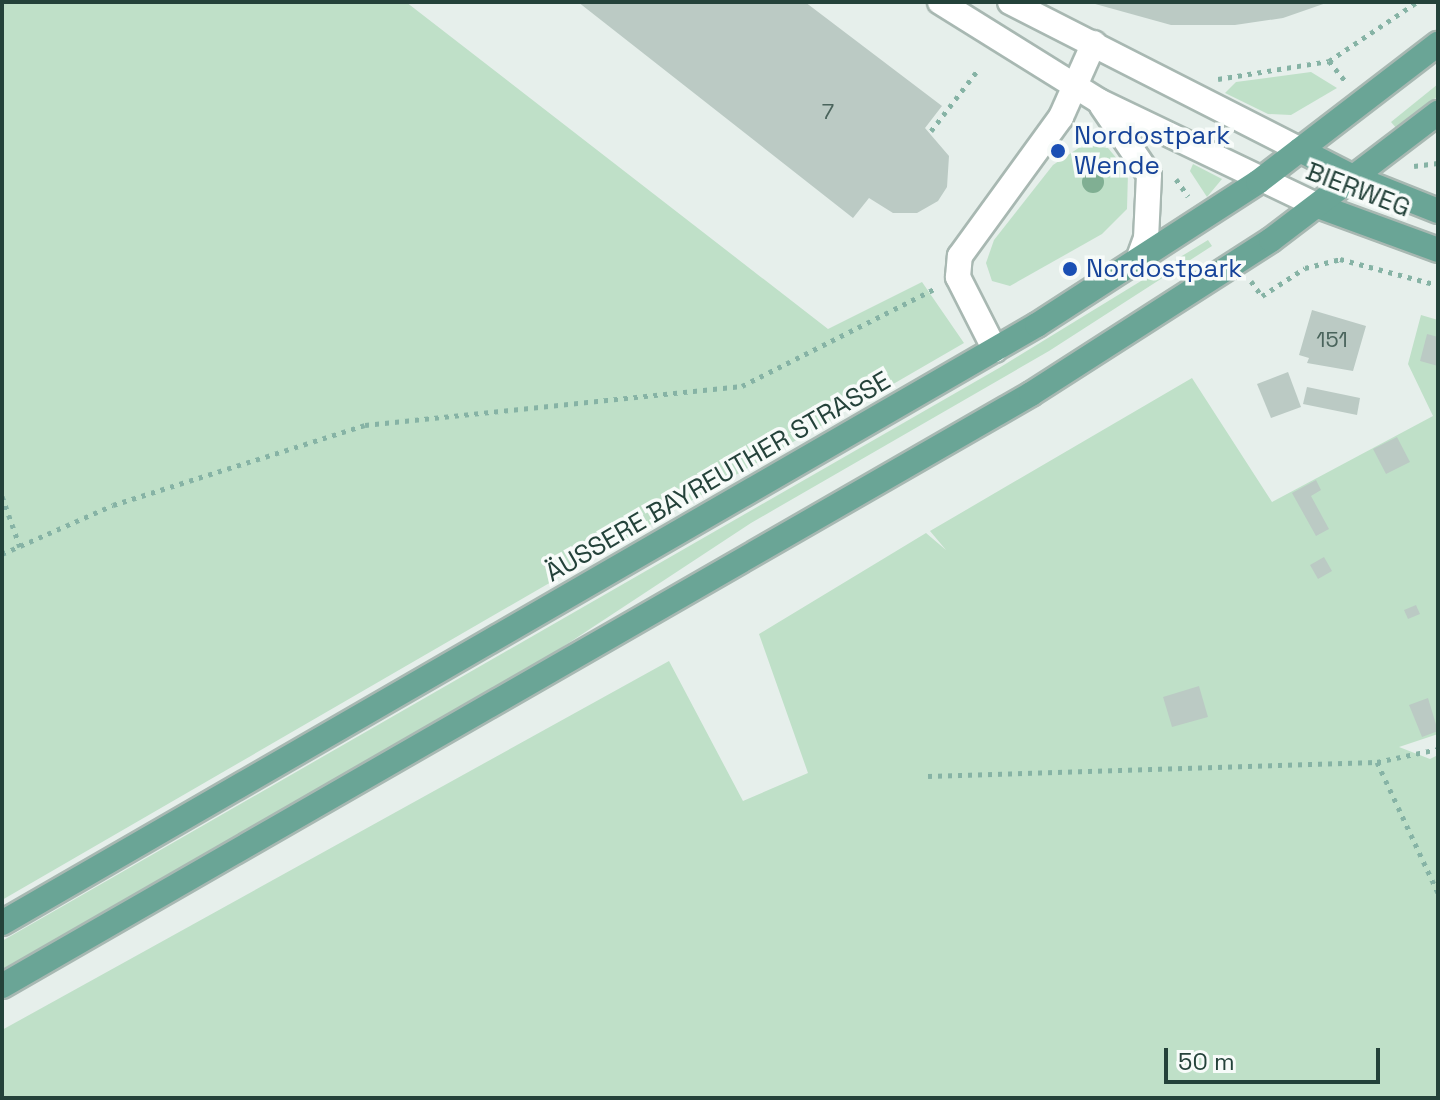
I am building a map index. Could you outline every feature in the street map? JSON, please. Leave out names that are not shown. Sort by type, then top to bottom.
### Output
[{"type":"main road","name":"ÄUSSERE BAYREUTHER STRASSE","points":[[2,923],[995,350],[1137,263],[1258,182],[1438,44]]},
{"type":"main road","points":[[2,986],[1031,394],[1318,206],[1438,113]]},
{"type":"main road","name":"BIERWEG","points":[[1300,150],[1355,178],[1438,211]]},
{"type":"main road","name":"BIERWEG","points":[[1318,206],[1438,250]]},
{"type":"street","name":"BIERWEG","points":[[940,2],[1099,101],[1258,182],[1318,206]]},
{"type":"street","points":[[1010,2],[1300,150]]},
{"type":"street","points":[[995,350],[958,277],[960,256],[1077,88],[1094,43]]},
{"type":"street","points":[[1099,101],[1149,175],[1146,238],[1137,263]]},
{"type":"path","points":[[1215,79],[1329,61],[1417,2]]},
{"type":"path","points":[[931,131],[977,71]]},
{"type":"path","points":[[1185,145],[1174,170],[1180,189],[1206,217]]},
{"type":"path","points":[[1414,166],[1438,163]]},
{"type":"path","points":[[1253,284],[1262,296],[1305,268],[1340,259],[1438,285]]},
{"type":"path","points":[[2,554],[113,505],[365,425],[742,386],[958,277]]},
{"type":"path","points":[[2,496],[20,547]]},
{"type":"path","points":[[928,776],[1377,762],[1438,749]]},
{"type":"path","points":[[1377,762],[1438,893]]},
{"type":"green space","points":[[2,2],[406,2],[828,329],[922,282],[964,343],[2,900]]},
{"type":"green space","points":[[1311,72],[1337,88],[1291,115],[1268,114],[1225,93],[1236,82]]},
{"type":"green space","points":[[1438,84],[1438,96],[1397,129],[1391,122]]},
{"type":"green space","points":[[1083,145],[1108,148],[1128,172],[1127,209],[1102,234],[1010,286],[992,281],[986,263],[994,240],[1053,165]]},
{"type":"green space","points":[[1193,164],[1222,179],[1207,197],[1190,171]]},
{"type":"green space","points":[[1208,240],[1212,246],[1049,351],[751,523],[555,652],[2,970],[2,941],[999,368]]},
{"type":"green space","points":[[1421,315],[1438,320],[1438,734],[1399,747],[1430,759],[1438,755],[1438,1098],[2,1098],[2,1030],[669,661],[743,801],[808,773],[759,634],[926,533],[946,550],[930,531],[1192,378],[1272,502],[1433,416],[1408,364]]},
{"type":"building","points":[[578,2],[805,2],[942,106],[925,128],[949,156],[947,187],[938,201],[917,213],[893,213],[869,198],[853,218]]},
{"type":"building","points":[[1088,2],[1329,2],[1283,18],[1235,25],[1171,25]]},
{"type":"building","points":[[1312,310],[1366,326],[1353,371],[1307,363],[1309,358],[1299,355]]},
{"type":"building","points":[[1427,334],[1438,337],[1438,366],[1420,361]]},
{"type":"building","points":[[1288,372],[1301,407],[1271,418],[1257,384]]},
{"type":"building","points":[[1307,387],[1360,398],[1357,415],[1303,404]]},
{"type":"building","points":[[1397,437],[1410,462],[1386,474],[1373,449]]},
{"type":"building","points":[[1316,480],[1321,490],[1311,496],[1329,529],[1316,536],[1292,493]]},
{"type":"building","points":[[1324,557],[1332,571],[1318,579],[1310,565]]},
{"type":"building","points":[[1416,605],[1420,614],[1408,619],[1404,610]]},
{"type":"building","points":[[1199,686],[1208,717],[1172,727],[1163,697]]},
{"type":"building","points":[[1428,698],[1438,731],[1422,737],[1409,705]]},
{"type":"place","name":"Nordostpark Wende","points":[[1058,151]]},
{"type":"place","name":"Nordostpark","points":[[1070,269]]}]
